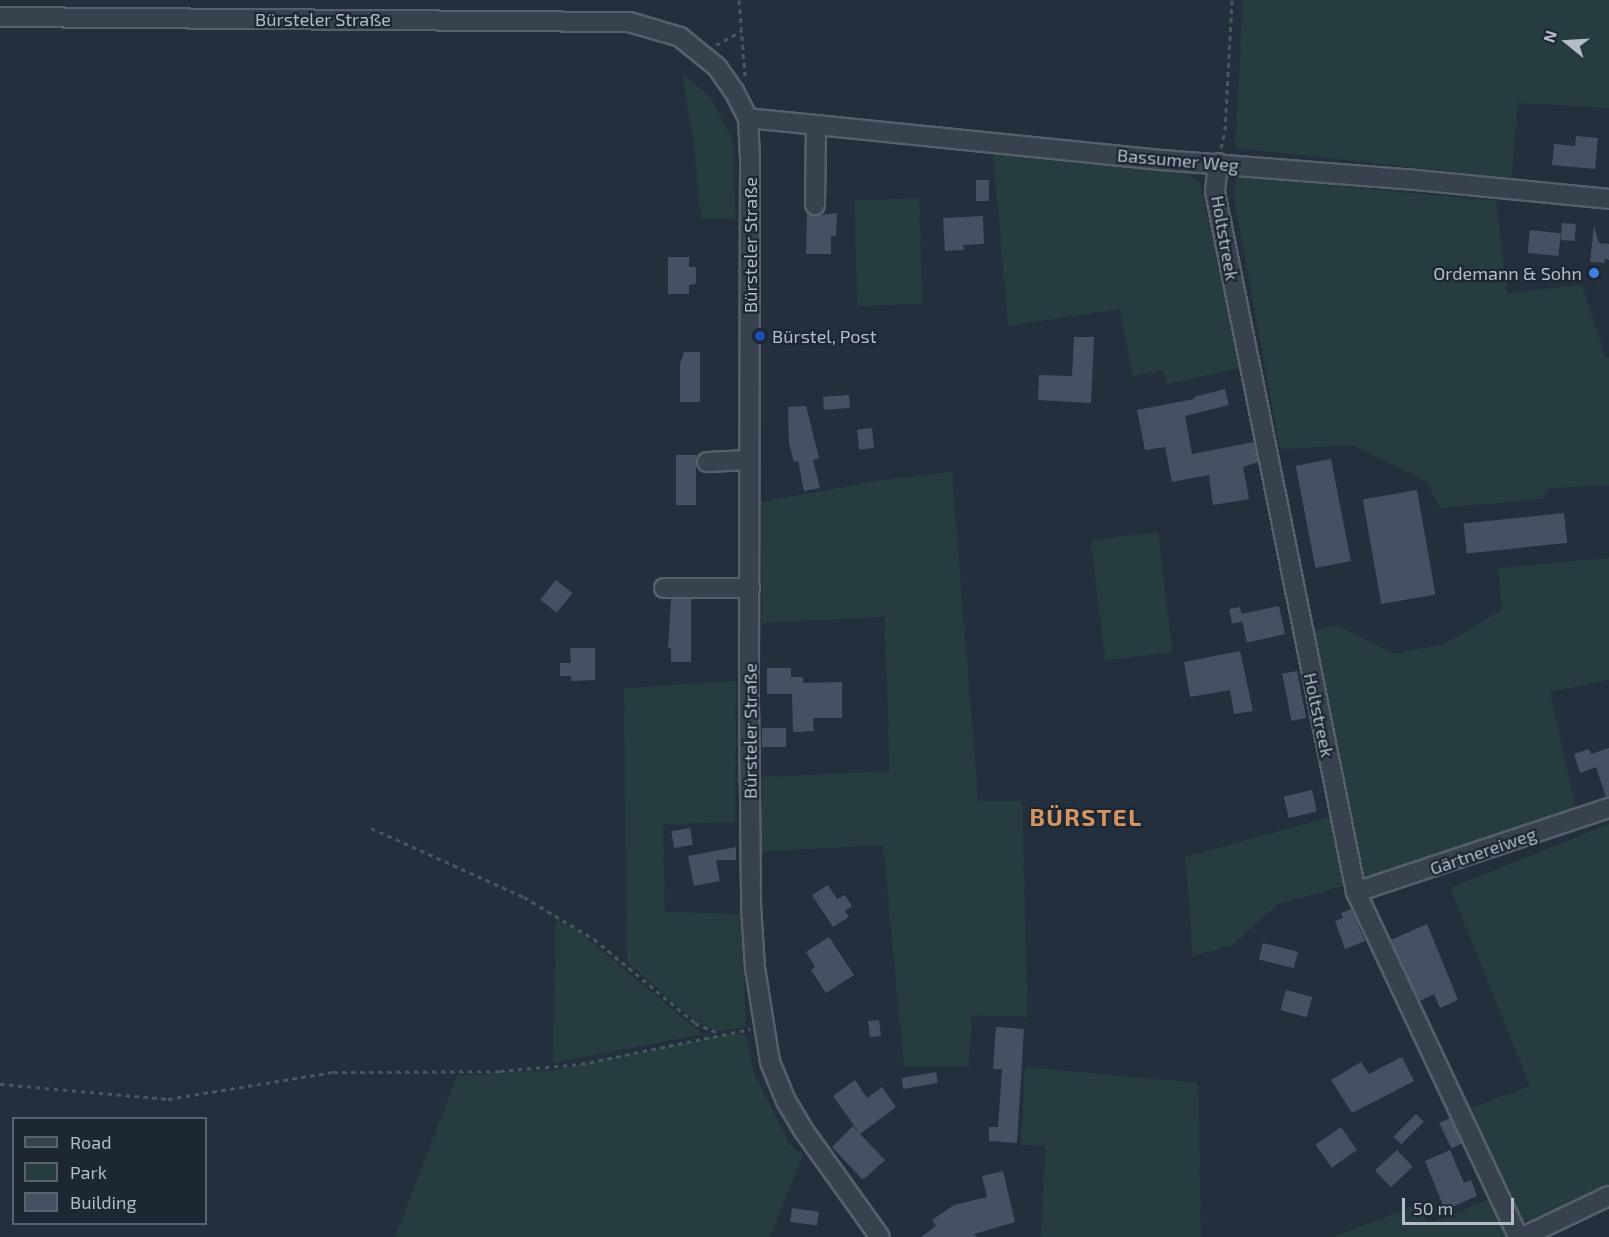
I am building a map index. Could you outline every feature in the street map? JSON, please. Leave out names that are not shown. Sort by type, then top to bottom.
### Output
[{"type":"street","name":"Bürsteler Straße","points":[[0,17],[629,22],[680,37],[717,68],[734,91],[748,118],[752,913],[755,968],[770,1062],[786,1101],[804,1131],[880,1237]]},
{"type":"street","name":"Bassumer Weg","points":[[748,118],[1162,160],[1218,163],[1609,199]]},
{"type":"street","points":[[814,205],[816,125]]},
{"type":"street","name":"Holtstreek","points":[[1218,163],[1215,192],[1356,892],[1518,1237]]},
{"type":"street","points":[[707,462],[749,460]]},
{"type":"street","points":[[664,588],[750,588]]},
{"type":"street","name":"Gärtnereiweg","points":[[1356,892],[1609,808]]},
{"type":"street","points":[[1523,1237],[1609,1196]]},
{"type":"path","points":[[739,0],[745,83]]},
{"type":"path","points":[[1218,163],[1225,130],[1232,0]]},
{"type":"path","points":[[704,56],[715,46],[741,31]]},
{"type":"path","points":[[371,828],[524,897],[594,939],[695,1023],[719,1034]]},
{"type":"path","points":[[0,1084],[168,1099],[333,1072],[500,1071],[581,1064],[719,1034],[763,1027]]},
{"type":"green space","points":[[1243,0],[1609,0],[1609,108],[1518,103],[1512,178],[1235,148]]},
{"type":"green space","points":[[682,74],[710,97],[733,140],[735,219],[701,219],[693,140]]},
{"type":"green space","points":[[993,152],[1186,173],[1200,182],[1241,368],[1167,384],[1163,370],[1133,376],[1120,309],[1008,326]]},
{"type":"green space","points":[[1236,176],[1496,201],[1507,293],[1582,285],[1606,358],[1609,358],[1609,485],[1550,488],[1542,499],[1440,508],[1426,481],[1353,445],[1280,449],[1234,198]]},
{"type":"green space","points":[[919,198],[923,304],[858,306],[854,200]]},
{"type":"green space","points":[[952,472],[978,801],[1022,801],[1028,1017],[972,1015],[969,1066],[904,1067],[883,845],[757,852],[761,777],[890,771],[884,617],[762,623],[761,502],[883,480]]},
{"type":"green space","points":[[1158,532],[1173,652],[1105,660],[1091,540]]},
{"type":"green space","points":[[1609,558],[1609,680],[1550,692],[1577,814],[1365,880],[1314,631],[1336,625],[1394,654],[1444,644],[1502,610],[1498,568]]},
{"type":"green space","points":[[736,681],[735,822],[663,824],[665,912],[741,914],[746,1027],[719,1031],[696,1022],[627,962],[624,688]]},
{"type":"green space","points":[[1334,816],[1347,885],[1278,904],[1231,946],[1193,956],[1185,857]]},
{"type":"green space","points":[[1609,824],[1609,1185],[1531,1224],[1517,1216],[1465,1110],[1530,1086],[1450,888]]},
{"type":"green space","points":[[556,920],[577,930],[702,1034],[553,1063]]},
{"type":"green space","points":[[728,1034],[746,1035],[754,1073],[790,1145],[803,1155],[770,1237],[395,1237],[457,1076],[552,1070]]},
{"type":"green space","points":[[1025,1067],[1198,1083],[1201,1237],[1041,1237],[1045,1146],[1021,1145]]},
{"type":"green space","points":[[1490,1199],[1506,1237],[1334,1237],[1419,1204],[1428,1224]]},
{"type":"building","points":[[1576,136],[1598,138],[1595,169],[1552,165],[1554,144],[1575,146]]},
{"type":"building","points":[[976,180],[989,180],[989,201],[976,201]]},
{"type":"building","points":[[807,213],[815,216],[837,213],[836,236],[831,236],[831,254],[806,254]]},
{"type":"building","points":[[983,216],[984,244],[963,245],[964,250],[945,251],[943,218]]},
{"type":"building","points":[[1562,223],[1576,224],[1575,241],[1561,240]]},
{"type":"building","points":[[1594,226],[1599,243],[1609,244],[1609,260],[1604,259],[1605,263],[1590,262]]},
{"type":"building","points":[[1530,230],[1561,233],[1558,256],[1528,253]]},
{"type":"building","points":[[668,257],[689,257],[689,267],[696,267],[696,284],[689,285],[689,294],[668,294]]},
{"type":"building","points":[[1074,337],[1094,337],[1091,403],[1038,400],[1039,375],[1072,376]]},
{"type":"building","points":[[684,352],[700,352],[700,402],[680,402],[680,364]]},
{"type":"building","points":[[1225,389],[1229,405],[1185,416],[1192,454],[1254,442],[1258,462],[1243,467],[1249,499],[1213,505],[1209,475],[1172,482],[1165,447],[1145,450],[1137,410],[1194,399],[1194,397]]},
{"type":"building","points":[[849,395],[850,408],[824,410],[823,397]]},
{"type":"building","points":[[806,406],[819,458],[813,460],[820,488],[804,491],[798,461],[794,462],[789,444],[788,407]]},
{"type":"building","points":[[872,428],[874,448],[859,449],[857,430]]},
{"type":"building","points":[[676,455],[696,455],[696,505],[676,505]]},
{"type":"building","points":[[1331,459],[1351,561],[1316,568],[1296,466]]},
{"type":"building","points":[[1417,490],[1435,594],[1381,604],[1363,500]]},
{"type":"building","points":[[1564,513],[1567,543],[1467,553],[1464,524]]},
{"type":"building","points":[[556,580],[572,593],[557,613],[540,599]]},
{"type":"building","points":[[671,599],[691,599],[691,662],[671,662],[671,648],[668,648]]},
{"type":"building","points":[[1279,606],[1285,634],[1247,642],[1241,614]]},
{"type":"building","points":[[1240,607],[1243,622],[1232,624],[1229,609]]},
{"type":"building","points":[[570,648],[595,648],[595,680],[571,681],[571,676],[560,676],[560,663],[571,663]]},
{"type":"building","points":[[1240,651],[1253,711],[1234,714],[1230,690],[1190,697],[1184,662]]},
{"type":"building","points":[[767,668],[791,668],[791,677],[803,677],[803,683],[842,682],[842,718],[813,718],[814,731],[793,732],[792,694],[767,694]]},
{"type":"building","points":[[1297,671],[1306,718],[1291,721],[1282,674]]},
{"type":"building","points":[[762,728],[786,728],[786,747],[762,747]]},
{"type":"building","points":[[1609,748],[1609,797],[1606,797],[1596,767],[1580,773],[1574,754],[1589,749],[1591,754]]},
{"type":"building","points":[[1312,790],[1317,811],[1289,818],[1284,797]]},
{"type":"building","points":[[690,828],[693,845],[674,848],[671,831]]},
{"type":"building","points":[[736,847],[736,860],[716,860],[720,881],[694,886],[688,856]]},
{"type":"building","points":[[828,885],[837,899],[845,895],[852,906],[845,911],[849,917],[833,927],[812,895]]},
{"type":"building","points":[[1351,909],[1365,941],[1345,949],[1335,921],[1343,918],[1341,913]]},
{"type":"building","points":[[1427,924],[1458,1000],[1440,1008],[1434,994],[1420,1001],[1391,940]]},
{"type":"building","points":[[829,937],[854,975],[826,993],[811,970],[815,967],[806,952]]},
{"type":"building","points":[[1263,943],[1298,952],[1294,968],[1259,959]]},
{"type":"building","points":[[1286,990],[1312,997],[1307,1017],[1281,1010]]},
{"type":"building","points":[[879,1020],[881,1036],[870,1037],[868,1021]]},
{"type":"building","points":[[996,1027],[1024,1029],[1017,1143],[989,1141],[989,1127],[998,1127],[1002,1069],[993,1069]]},
{"type":"building","points":[[1402,1057],[1414,1081],[1352,1113],[1331,1080],[1361,1062],[1369,1074]]},
{"type":"building","points":[[936,1072],[938,1083],[903,1089],[902,1078]]},
{"type":"building","points":[[855,1080],[867,1098],[882,1087],[896,1107],[860,1134],[833,1096]]},
{"type":"building","points":[[1416,1114],[1424,1122],[1401,1144],[1393,1137]]},
{"type":"building","points":[[1450,1118],[1462,1143],[1451,1148],[1439,1123]]},
{"type":"building","points":[[853,1126],[885,1160],[862,1179],[832,1147]]},
{"type":"building","points":[[1341,1127],[1357,1150],[1332,1168],[1316,1145]]},
{"type":"building","points":[[1397,1150],[1413,1167],[1391,1187],[1375,1170]]},
{"type":"building","points":[[1450,1150],[1464,1183],[1471,1180],[1477,1196],[1445,1210],[1425,1161]]},
{"type":"building","points":[[1003,1171],[1015,1222],[974,1234],[977,1237],[921,1237],[936,1226],[932,1220],[954,1205],[987,1197],[982,1176]]},
{"type":"building","points":[[792,1208],[819,1212],[817,1226],[790,1222]]},
{"type":"place","name":"Ordemann & Sohn","points":[[1594,273]]},
{"type":"place","name":"Bürstel, Post","points":[[760,336]]},
{"type":"district","name":"BÜRSTEL","points":[[1086,817]]}]
